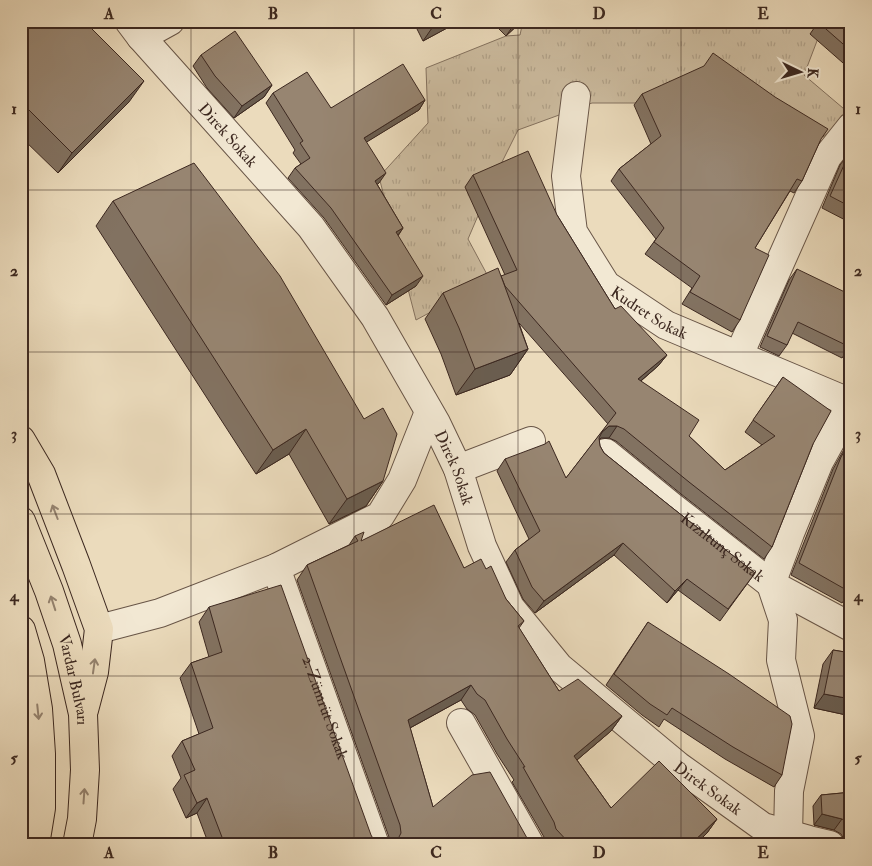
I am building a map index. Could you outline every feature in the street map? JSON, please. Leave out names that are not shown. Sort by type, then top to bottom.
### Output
[{"type":"main road","points":[[21,440],[41,474],[99,629],[94,672],[83,714]]},
{"type":"main road","name":"Vardar Bulvarı","points":[[21,521],[49,591],[67,644],[83,714],[85,770],[82,819],[78,845]]},
{"type":"main road","points":[[21,630],[32,671],[42,754],[41,808],[35,845]]},
{"type":"street","points":[[135,29],[170,21]]},
{"type":"street","name":"Direk Sokak","points":[[135,29],[311,227],[375,317],[436,423],[458,469],[482,546],[510,607],[559,667],[678,766],[794,839]]},
{"type":"street","name":"Kudret Sokak","points":[[576,96],[566,176],[573,232],[606,285],[666,325],[851,404]]},
{"type":"street","points":[[740,355],[827,157],[851,127]]},
{"type":"street","points":[[794,839],[789,791],[800,736],[781,660],[783,620],[772,584],[790,533],[819,462],[851,404]]},
{"type":"street","points":[[99,629],[160,613],[276,568],[380,516],[402,480],[429,412]]},
{"type":"street","points":[[458,469],[531,441]]},
{"type":"street","name":"Kızıltunç Sokak","points":[[606,453],[772,584],[851,627]]},
{"type":"street","name":"2. Zümrüt Sokak","points":[[276,568],[375,845]]},
{"type":"street","points":[[461,723],[530,845]]},
{"type":"green space","points":[[523,21],[812,21],[820,33],[804,75],[850,114],[823,137],[654,103],[592,103],[518,130],[495,176],[468,239],[490,280],[416,320],[379,177],[428,123],[426,68],[506,36],[520,35]]},
{"type":"building","points":[[21,21],[84,21],[144,81],[72,153],[21,102]]},
{"type":"building","points":[[428,21],[444,21],[432,28]]},
{"type":"building","points":[[851,21],[851,51],[818,22]]},
{"type":"building","points":[[235,31],[272,85],[242,106],[215,76],[201,55]]},
{"type":"building","points":[[713,53],[775,97],[828,129],[821,139],[802,181],[797,179],[755,248],[769,255],[740,320],[690,292],[700,276],[654,242],[664,228],[619,169],[661,136],[642,94],[704,66]]},
{"type":"building","points":[[403,64],[425,100],[364,138],[386,173],[375,181],[403,228],[396,232],[423,276],[392,295],[331,208],[295,168],[310,158],[300,143],[303,141],[273,93],[307,72],[331,108]]},
{"type":"building","points":[[528,151],[557,215],[615,309],[621,306],[667,355],[638,379],[699,420],[689,436],[725,470],[775,436],[753,420],[783,377],[831,411],[813,444],[772,547],[624,429],[617,426],[609,426],[602,432],[599,438],[600,446],[604,453],[755,573],[728,609],[687,579],[675,591],[623,543],[544,601],[532,587],[515,550],[540,531],[505,459],[549,441],[566,478],[616,413],[505,286],[501,276],[517,270],[473,175]]},
{"type":"building","points":[[851,151],[851,207],[830,196]]},
{"type":"building","points":[[194,163],[280,276],[364,419],[383,408],[397,434],[383,481],[347,499],[306,429],[273,450],[113,201]]},
{"type":"building","points":[[498,268],[528,349],[475,369],[443,293]]},
{"type":"building","points":[[797,269],[851,295],[850,347],[798,322],[787,345],[767,336]]},
{"type":"building","points":[[851,440],[850,592],[799,563],[841,457]]},
{"type":"building","points":[[434,505],[464,568],[481,559],[486,569],[491,566],[506,599],[524,621],[518,626],[559,691],[578,679],[622,716],[574,756],[611,808],[659,761],[717,819],[690,845],[571,845],[556,829],[554,822],[523,767],[525,767],[485,700],[477,694],[471,685],[408,720],[433,807],[472,775],[490,772],[527,838],[533,845],[390,845],[397,841],[401,833],[400,825],[307,565],[358,541],[355,536],[364,532],[361,541]]},
{"type":"building","points":[[281,585],[371,835],[375,842],[381,845],[225,845],[207,798],[197,803],[184,775],[195,770],[182,741],[213,728],[191,663],[222,652],[209,607]]},
{"type":"building","points":[[648,622],[790,716],[792,724],[782,775],[733,747],[672,708],[667,715],[650,704],[614,674]]},
{"type":"building","points":[[833,650],[851,653],[851,699],[824,694]]},
{"type":"building","points":[[851,792],[851,826],[842,819],[822,814],[821,795]]}]
